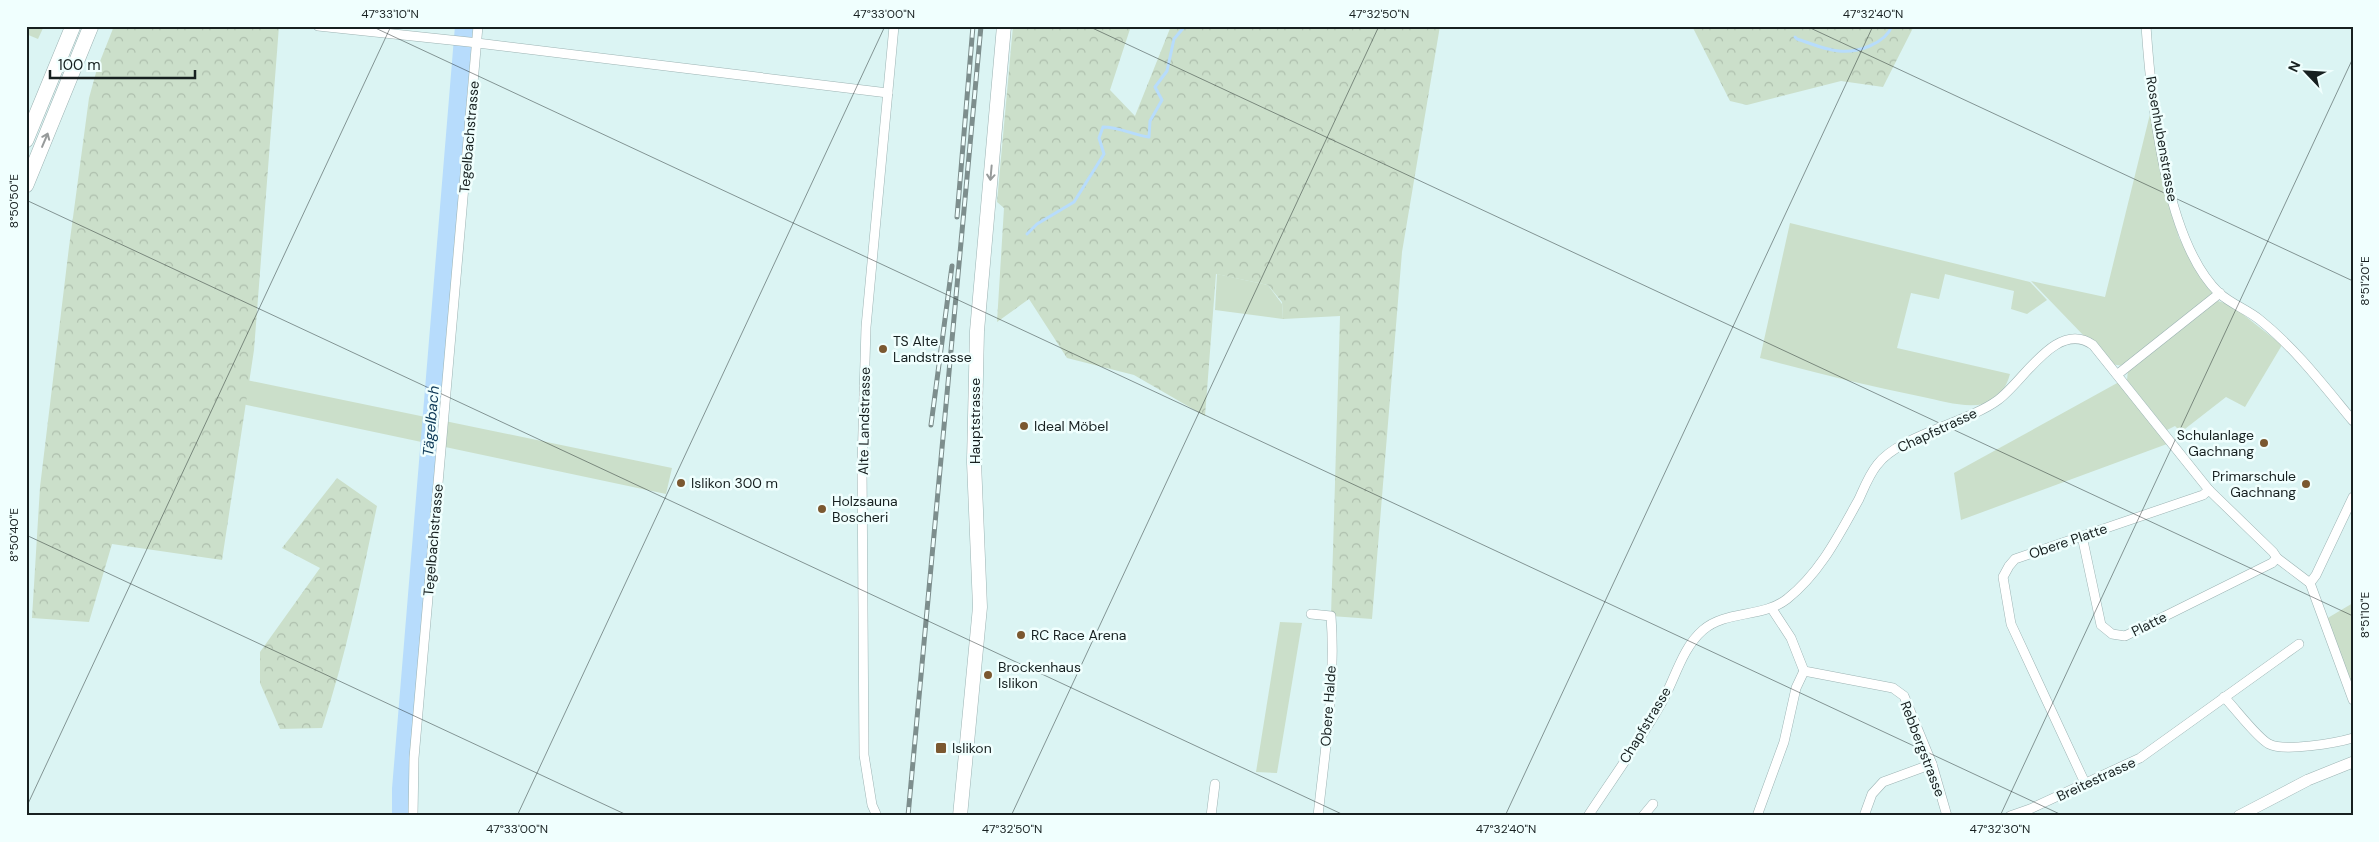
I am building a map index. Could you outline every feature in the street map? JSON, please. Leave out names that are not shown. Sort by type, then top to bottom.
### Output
[{"type":"highway","points":[[26,140],[72,26]]},
{"type":"highway","points":[[26,185],[91,26]]},
{"type":"main road","name":"Hauptstrasse","points":[[960,816],[980,607],[974,462],[977,331],[1004,26]]},
{"type":"street","points":[[318,26],[454,40],[888,94]]},
{"type":"street","name":"Tegelbachstrasse","points":[[413,816],[414,758],[473,43],[478,26]]},
{"type":"street","name":"Alte Landstrasse","points":[[877,816],[872,805],[864,755],[862,465],[866,327],[894,26]]},
{"type":"street","name":"Rosenhubenstrasse","points":[[2146,26],[2149,74],[2167,181],[2178,221],[2200,269],[2220,293],[2260,320],[2288,345],[2353,421]]},
{"type":"street","points":[[2118,374],[2220,293]]},
{"type":"street","name":"Chapfstrasse","points":[[1588,816],[1662,702],[1686,652],[1703,630],[1721,620],[1772,609],[1807,580],[1833,546],[1877,465],[1891,450],[1998,400],[2052,348],[2070,338],[2078,338],[2093,346],[2118,374],[2209,490],[2278,558],[2310,583]]},
{"type":"street","name":"Obere Platte","points":[[2086,784],[2011,624],[2003,577],[2015,559],[2203,495],[2209,490]]},
{"type":"street","points":[[2353,497],[2316,575],[2310,583],[2353,700]]},
{"type":"street","name":"Platte","points":[[2082,536],[2101,625],[2112,634],[2124,636],[2272,564],[2278,558]]},
{"type":"street","points":[[1757,816],[1784,742],[1796,688],[1804,671],[1791,638],[1772,609]]},
{"type":"street","name":"Obere Halde","points":[[1311,614],[1331,616],[1332,631],[1331,674],[1318,816]]},
{"type":"street","name":"Breitestrasse","points":[[2010,816],[2086,784],[2140,758],[2299,644]]},
{"type":"street","name":"Rebbergstrasse","points":[[1804,671],[1893,688],[1904,696],[1932,764],[1947,816]]},
{"type":"street","points":[[2224,697],[2270,745],[2285,747],[2319,745],[2353,738]]},
{"type":"street","points":[[2239,816],[2308,780],[2353,762]]},
{"type":"street","points":[[1864,816],[1872,794],[1883,782],[1932,764]]},
{"type":"street","points":[[1212,816],[1215,784]]},
{"type":"street","points":[[1643,816],[1653,804]]},
{"type":"green space","points":[[26,26],[44,26],[38,39],[26,34]]},
{"type":"green space","points":[[114,26],[279,26],[254,350],[222,560],[112,544],[89,622],[32,618],[40,487],[89,98],[97,69]]},
{"type":"green space","points":[[1013,26],[1131,26],[1110,90],[1135,116],[1171,26],[1440,26],[1402,252],[1372,619],[1331,616],[1340,316],[1283,319],[1282,302],[1268,285],[1216,274],[1205,416],[1134,375],[1067,358],[1029,299],[997,322],[1004,208],[997,202]]},
{"type":"green space","points":[[1692,26],[1914,26],[1883,87],[1841,81],[1747,105],[1730,101]]},
{"type":"green space","points":[[2151,110],[2160,170],[2179,238],[2212,291],[2212,295],[2123,366],[2111,364],[2031,281],[2105,297]]},
{"type":"green space","points":[[1790,223],[2030,282],[2047,300],[2027,314],[2011,309],[2014,291],[1945,274],[1939,299],[1911,293],[1897,348],[2010,374],[2001,393],[1994,400],[1984,404],[1953,404],[1861,384],[1760,358]]},
{"type":"green space","points":[[1217,274],[1268,285],[1282,304],[1283,319],[1215,310]]},
{"type":"green space","points":[[2218,301],[2231,305],[2282,345],[2245,407],[2226,397],[2181,432],[2175,426],[2167,430],[2127,380],[2128,370]]},
{"type":"green space","points":[[237,378],[672,468],[666,494],[233,402]]},
{"type":"green space","points":[[2119,382],[2167,444],[1961,520],[1954,473]]},
{"type":"green space","points":[[337,478],[377,506],[359,590],[346,646],[322,728],[280,729],[260,683],[260,652],[320,568],[282,548]]},
{"type":"green space","points":[[2353,603],[2353,691],[2326,619]]},
{"type":"green space","points":[[1280,622],[1302,623],[1277,773],[1256,772]]},
{"type":"waterway","name":"Tägelbach","points":[[401,816],[401,789],[464,26]]},
{"type":"waterway","points":[[1027,234],[1037,224],[1074,202],[1104,154],[1099,138],[1103,127],[1115,128],[1149,137],[1150,121],[1162,100],[1155,87],[1167,71],[1174,39],[1185,26]]},
{"type":"waterway","points":[[1795,37],[1828,49],[1846,51],[1870,46],[1883,38],[1892,26]]},
{"type":"railway","points":[[957,217],[973,26]]},
{"type":"railway","points":[[908,816],[981,26]]},
{"type":"railway","points":[[931,425],[952,266]]},
{"type":"place","name":"TS Alte Landstrasse","points":[[883,349]]},
{"type":"place","name":"Ideal Möbel","points":[[1024,426]]},
{"type":"place","name":"Schulanlage Gachnang","points":[[2264,443]]},
{"type":"place","name":"Islikon 300 m","points":[[681,483]]},
{"type":"place","name":"Primarschule Gachnang","points":[[2306,484]]},
{"type":"place","name":"Holzsauna Boscheri","points":[[822,509]]},
{"type":"place","name":"RC Race Arena","points":[[1021,635]]},
{"type":"place","name":"Brockenhaus Islikon","points":[[988,675]]},
{"type":"place","name":"Islikon","points":[[941,748]]}]
